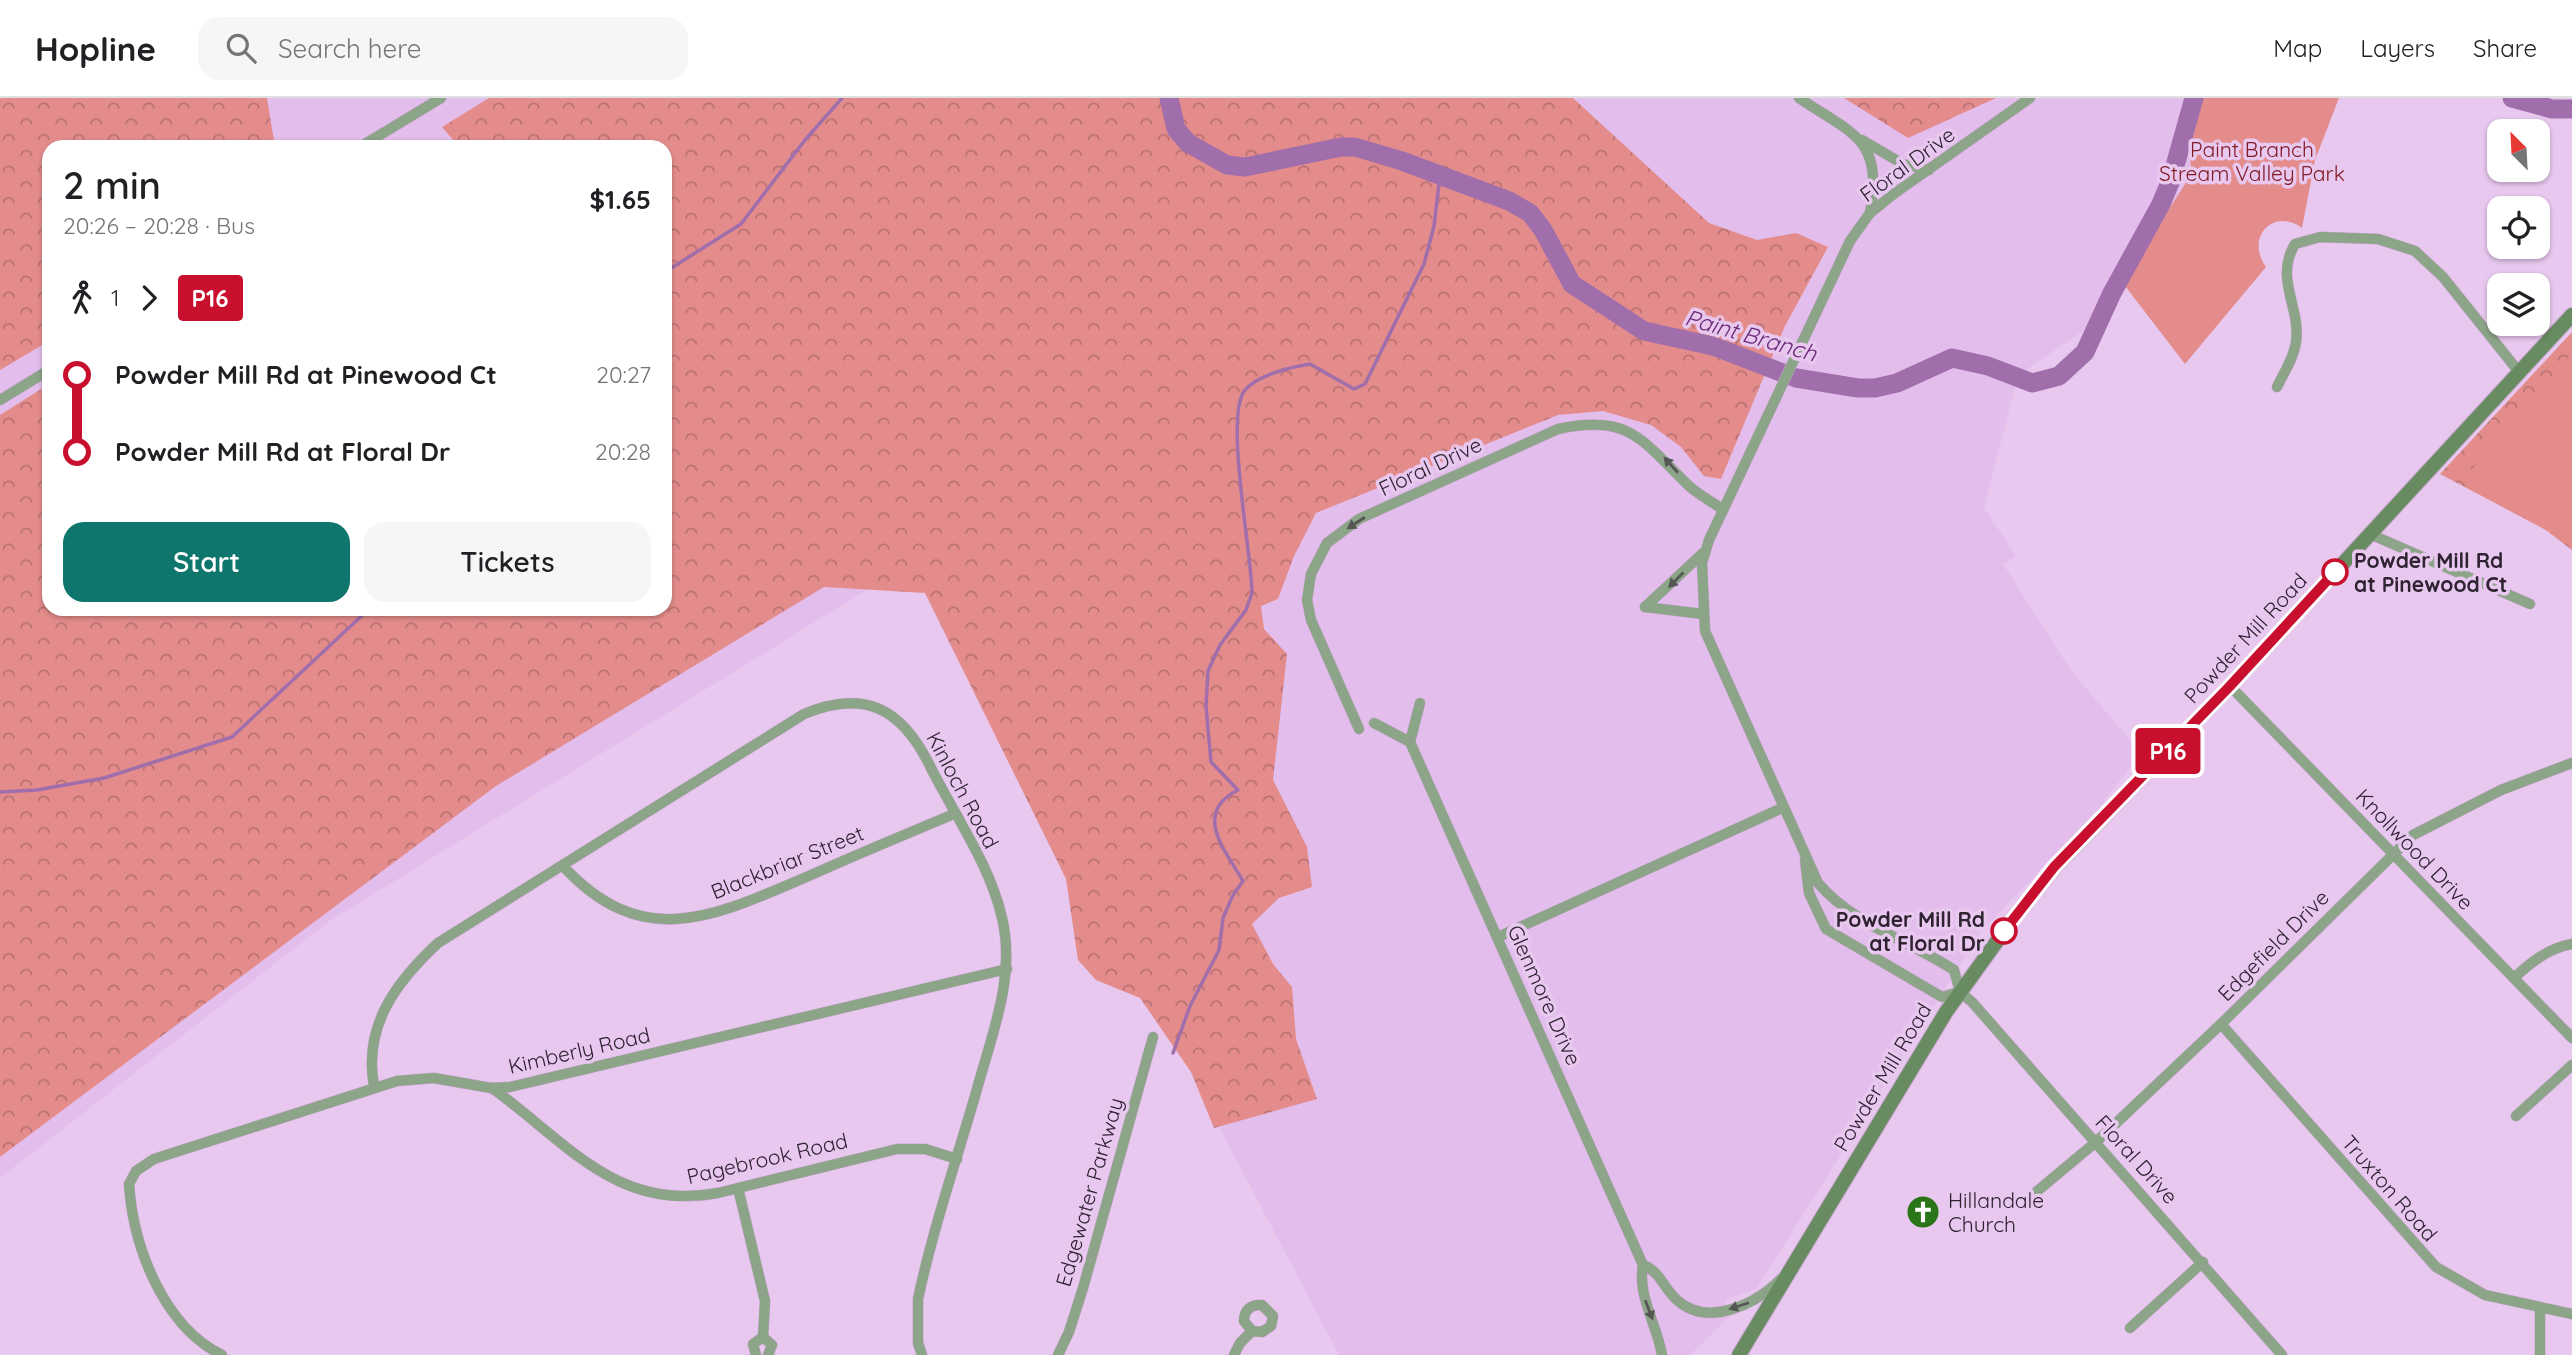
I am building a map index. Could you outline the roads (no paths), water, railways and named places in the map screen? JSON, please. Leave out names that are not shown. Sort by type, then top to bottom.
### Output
[{"type":"main road","name":"Powder Mill Road","points":[[1739,1355],[1960,992],[2054,867],[2230,686],[2572,315]]},
{"type":"street","points":[[372,140],[441,98]]},
{"type":"street","points":[[1798,98],[1903,164],[1929,170]]},
{"type":"street","name":"Floral Drive","points":[[2030,98],[1870,213],[1850,241],[1722,509],[1706,550],[1702,563],[1704,631],[1818,883],[1829,896],[1868,923],[1954,970],[1960,992],[1972,1002],[2203,1262],[2282,1355]]},
{"type":"street","points":[[1861,140],[1875,172],[1870,213]]},
{"type":"street","points":[[2277,387],[2293,357],[2297,339],[2287,290],[2286,266],[2295,244],[2320,237],[2378,239],[2415,251],[2443,277],[2519,372]]},
{"type":"street","points":[[0,400],[42,374]]},
{"type":"street","name":"Floral Drive","points":[[1359,729],[1311,620],[1307,600],[1311,574],[1327,543],[1359,519],[1558,429],[1592,424],[1617,426],[1636,435],[1658,452],[1689,486],[1722,509]]},
{"type":"street","points":[[2370,534],[2530,604]]},
{"type":"street","points":[[1703,614],[1645,607],[1706,550]]},
{"type":"street","name":"Knollwood Drive","points":[[2230,686],[2572,1038]]},
{"type":"street","name":"Kinloch Road","points":[[374,1086],[371,1056],[374,1032],[400,982],[438,943],[804,713],[843,702],[876,707],[906,727],[921,749],[999,905],[1006,934],[1007,969],[996,1021],[918,1299],[918,1343],[922,1355]]},
{"type":"street","points":[[1374,723],[1410,742],[1420,703]]},
{"type":"street","name":"Glenmore Drive","points":[[1410,742],[1643,1265]]},
{"type":"street","name":"Edgefield Drive","points":[[2029,1198],[2096,1142],[2221,1024],[2413,835],[2475,802],[2537,774],[2572,764]]},
{"type":"street","points":[[1498,937],[1782,808]]},
{"type":"street","name":"Blackbriar Street","points":[[563,866],[595,897],[622,911],[660,919],[691,918],[741,904],[954,814]]},
{"type":"street","name":"Floral Drive","points":[[1806,858],[1804,868],[1809,893],[1826,929],[1942,997],[1960,992]]},
{"type":"street","points":[[2514,978],[2534,960],[2572,944]]},
{"type":"street","name":"Kimberly Road","points":[[222,1355],[192,1333],[161,1293],[139,1237],[132,1208],[131,1180],[136,1171],[155,1159],[374,1086],[434,1078],[492,1088],[510,1087],[1007,969]]},
{"type":"street","name":"Truxton Road","points":[[2221,1024],[2435,1267],[2485,1295],[2572,1314]]},
{"type":"street","name":"Edgewater Parkway","points":[[1058,1355],[1069,1332],[1083,1288],[1153,1037]]},
{"type":"street","points":[[2516,1116],[2572,1065]]},
{"type":"street","name":"Pagebrook Road","points":[[492,1088],[593,1168],[632,1189],[664,1196],[697,1197],[897,1149],[925,1149],[957,1159]]},
{"type":"street","points":[[738,1188],[765,1301],[763,1337]]},
{"type":"street","points":[[2130,1328],[2203,1262]]},
{"type":"street","points":[[1662,1355],[1659,1337],[1639,1285],[1643,1265],[1654,1269],[1675,1300],[1693,1311],[1714,1312],[1756,1299],[1793,1266]]},
{"type":"street","points":[[2540,1308],[2540,1355]]},
{"type":"street","points":[[1234,1355],[1240,1343],[1252,1331]]},
{"type":"street","points":[[757,1355],[753,1344],[763,1337]]},
{"type":"street","points":[[763,1337],[772,1345],[768,1355]]},
{"type":"waterway","points":[[672,268],[741,224],[805,140],[842,98]]},
{"type":"waterway","name":"Paint Branch","points":[[1169,98],[1176,129],[1188,143],[1227,165],[1245,167],[1341,147],[1355,147],[1402,161],[1509,201],[1530,213],[1543,230],[1572,284],[1644,331],[1713,346],[1796,378],[1858,388],[1875,388],[1897,383],[1952,358],[1988,366],[2032,383],[2059,376],[2085,352],[2112,293],[2161,204],[2171,180],[2194,98]]},
{"type":"waterway","name":"Paint Branch","points":[[2512,98],[2552,109],[2572,109]]},
{"type":"waterway","points":[[1173,1053],[1190,1006],[1219,950],[1223,918],[1233,895],[1243,881],[1216,832],[1217,810],[1224,799],[1238,790],[1211,762],[1206,706],[1208,671],[1220,645],[1246,610],[1252,593],[1238,455],[1239,404],[1245,390],[1258,380],[1310,364],[1354,389],[1365,384],[1424,264],[1434,226],[1440,176]]},
{"type":"waterway","points":[[0,792],[37,790],[104,778],[232,737],[362,616]]},
{"type":"place","name":"Powder Mill Rd at Pinewood Ct","points":[[2335,572]]},
{"type":"place","name":"Powder Mill Rd at Floral Dr","points":[[2004,931]]},
{"type":"place","name":"Hillandale Church","points":[[1923,1212]]},
{"type":"park label","name":"Paint Branch Stream Valley Park","points":[[2252,161]]}]
